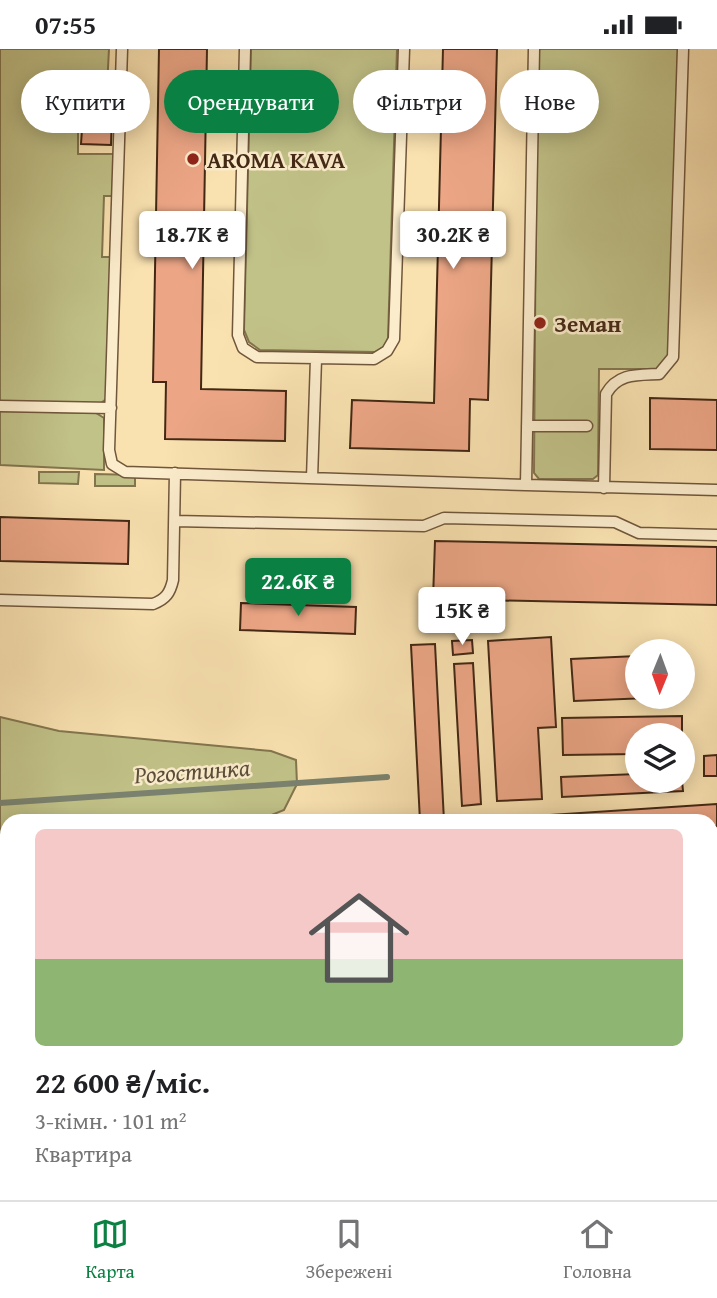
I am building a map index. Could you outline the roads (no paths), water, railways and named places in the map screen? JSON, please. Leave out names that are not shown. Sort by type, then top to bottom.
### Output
[{"type":"lane","points":[[122,49],[111,408],[112,464],[125,472],[717,490]]},
{"type":"lane","points":[[245,49],[238,335],[243,348],[257,357],[316,359],[374,359],[387,351],[394,339],[404,49]]},
{"type":"lane","points":[[526,485],[534,49]]},
{"type":"lane","points":[[604,488],[606,394],[612,384],[626,376],[659,374],[673,357],[683,49]]},
{"type":"lane","points":[[312,478],[316,359]]},
{"type":"lane","points":[[0,406],[111,408]]},
{"type":"lane","points":[[527,426],[587,426]]},
{"type":"lane","points":[[0,600],[153,604],[162,601],[173,580],[176,473]]},
{"type":"lane","points":[[175,521],[424,526],[443,518],[615,522],[639,533],[717,535]]},
{"type":"waterway","name":"Рогостинка","points":[[0,803],[387,777]]},
{"type":"place","name":"AROMA KAVA","points":[[193,159]]},
{"type":"place","name":"Земан","points":[[540,323]]}]
